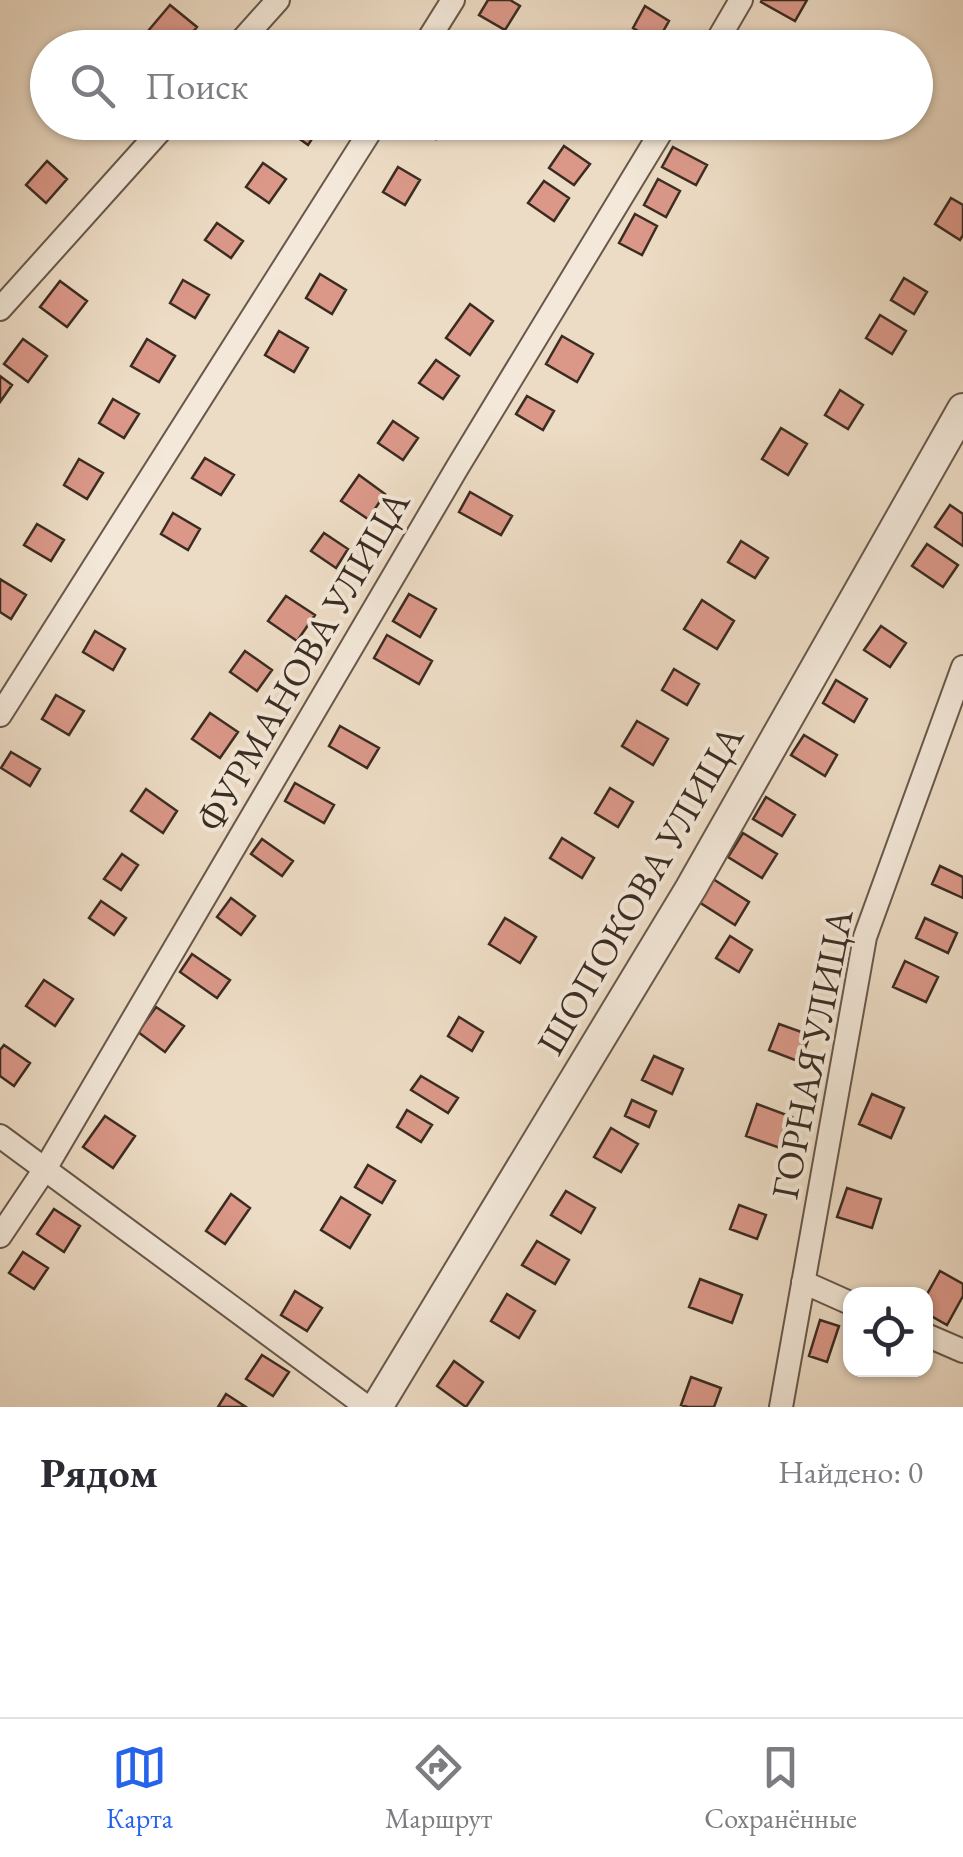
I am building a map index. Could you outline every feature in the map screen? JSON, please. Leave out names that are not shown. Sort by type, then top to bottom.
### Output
[{"type":"street","points":[[251,30],[278,0]]},
{"type":"street","points":[[435,30],[454,0]]},
{"type":"street","points":[[723,30],[742,0]]},
{"type":"street","points":[[0,308],[152,140]]},
{"type":"street","points":[[0,714],[365,140]]},
{"type":"street","name":"ФУРМАНОВА УЛИЦА","points":[[0,1236],[656,140]]},
{"type":"street","name":"ШОПОКОВА УЛИЦА","points":[[377,1407],[691,888],[963,409]]},
{"type":"street","name":"ГОРНАЯ УЛИЦА","points":[[781,1407],[864,937],[963,667]]},
{"type":"street","points":[[0,1136],[367,1407]]},
{"type":"street","points":[[803,1282],[843,1300]]},
{"type":"street","points":[[933,1338],[963,1351]]},
{"type":"building","points":[[488,0],[510,0],[520,6],[505,30],[479,15]]},
{"type":"building","points":[[762,0],[807,0],[795,21]]},
{"type":"building","points":[[170,5],[197,27],[195,30],[149,30]]},
{"type":"building","points":[[645,6],[669,21],[664,30],[633,28]]},
{"type":"building","points":[[564,146],[590,164],[574,185],[549,168]]},
{"type":"building","points":[[673,147],[707,165],[696,185],[662,167]]},
{"type":"building","points":[[47,161],[67,179],[46,203],[26,185]]},
{"type":"building","points":[[263,163],[286,179],[269,203],[246,187]]},
{"type":"building","points":[[398,167],[420,180],[405,205],[383,192]]},
{"type":"building","points":[[658,179],[680,191],[666,217],[644,205]]},
{"type":"building","points":[[544,181],[569,198],[554,221],[528,203]]},
{"type":"building","points":[[951,198],[963,205],[960,240],[935,224]]},
{"type":"building","points":[[635,214],[657,226],[642,255],[619,243]]},
{"type":"building","points":[[217,223],[243,241],[231,258],[205,240]]},
{"type":"building","points":[[320,274],[346,290],[332,314],[306,298]]},
{"type":"building","points":[[904,278],[927,292],[914,314],[891,300]]},
{"type":"building","points":[[183,280],[209,295],[195,318],[170,303]]},
{"type":"building","points":[[60,281],[87,301],[67,327],[40,307]]},
{"type":"building","points":[[470,304],[493,321],[470,355],[446,338]]},
{"type":"building","points":[[880,315],[906,331],[892,354],[866,338]]},
{"type":"building","points":[[279,331],[308,348],[294,372],[265,355]]},
{"type":"building","points":[[562,336],[593,354],[577,382],[546,364]]},
{"type":"building","points":[[23,339],[47,356],[28,382],[4,364]]},
{"type":"building","points":[[147,339],[175,356],[159,382],[131,366]]},
{"type":"building","points":[[436,360],[459,376],[443,399],[419,383]]},
{"type":"building","points":[[0,376],[12,385],[0,402]]},
{"type":"building","points":[[840,390],[863,405],[848,429],[825,415]]},
{"type":"building","points":[[527,396],[554,411],[543,430],[516,414]]},
{"type":"building","points":[[113,399],[139,414],[124,438],[99,423]]},
{"type":"building","points":[[393,421],[418,438],[403,460],[378,443]]},
{"type":"building","points":[[781,428],[807,444],[788,475],[762,459]]},
{"type":"building","points":[[205,458],[234,475],[221,495],[192,478]]},
{"type":"building","points":[[79,459],[103,473],[87,499],[64,485]]},
{"type":"building","points":[[359,475],[385,494],[368,519],[341,501]]},
{"type":"building","points":[[470,492],[512,516],[501,535],[459,512]]},
{"type":"building","points":[[950,505],[963,514],[963,546],[935,527]]},
{"type":"building","points":[[173,513],[200,529],[188,550],[161,534]]},
{"type":"building","points":[[37,524],[64,540],[51,561],[24,545]]},
{"type":"building","points":[[324,533],[348,549],[336,568],[311,551]]},
{"type":"building","points":[[741,541],[768,558],[755,578],[728,562]]},
{"type":"building","points":[[927,544],[958,565],[943,587],[912,566]]},
{"type":"building","points":[[0,579],[26,595],[11,619],[0,612]]},
{"type":"building","points":[[409,594],[436,609],[420,637],[393,621]]},
{"type":"building","points":[[286,596],[315,615],[297,641],[268,621]]},
{"type":"building","points":[[702,600],[734,621],[717,649],[684,629]]},
{"type":"building","points":[[881,626],[906,643],[890,667],[864,650]]},
{"type":"building","points":[[95,631],[125,649],[113,670],[83,652]]},
{"type":"building","points":[[387,635],[432,661],[419,684],[374,658]]},
{"type":"building","points":[[245,651],[272,670],[257,691],[230,672]]},
{"type":"building","points":[[674,669],[699,684],[687,705],[662,690]]},
{"type":"building","points":[[836,680],[867,699],[854,722],[823,703]]},
{"type":"building","points":[[56,695],[84,711],[69,735],[42,719]]},
{"type":"building","points":[[210,713],[238,732],[220,758],[192,739]]},
{"type":"building","points":[[637,721],[668,739],[653,765],[622,746]]},
{"type":"building","points":[[340,726],[379,748],[367,768],[329,746]]},
{"type":"building","points":[[804,735],[837,755],[825,776],[791,755]]},
{"type":"building","points":[[11,752],[40,769],[30,786],[1,768]]},
{"type":"building","points":[[295,783],[334,805],[324,823],[285,801]]},
{"type":"building","points":[[610,788],[633,802],[618,827],[595,813]]},
{"type":"building","points":[[146,789],[177,811],[163,833],[131,811]]},
{"type":"building","points":[[766,797],[795,815],[782,836],[753,819]]},
{"type":"building","points":[[743,833],[777,854],[762,878],[728,857]]},
{"type":"building","points":[[562,838],[594,858],[582,878],[550,858]]},
{"type":"building","points":[[262,839],[293,861],[282,876],[251,854]]},
{"type":"building","points":[[122,854],[138,865],[121,890],[104,879]]},
{"type":"building","points":[[940,866],[963,877],[963,898],[932,884]]},
{"type":"building","points":[[713,879],[749,902],[735,925],[699,902]]},
{"type":"building","points":[[231,898],[255,916],[241,935],[217,917]]},
{"type":"building","points":[[101,901],[126,918],[114,935],[89,918]]},
{"type":"building","points":[[505,918],[536,937],[520,963],[489,944]]},
{"type":"building","points":[[925,918],[957,933],[948,953],[916,938]]},
{"type":"building","points":[[730,936],[752,950],[739,972],[716,958]]},
{"type":"building","points":[[192,954],[230,980],[217,998],[180,972]]},
{"type":"building","points":[[905,961],[938,977],[926,1002],[893,987]]},
{"type":"building","points":[[44,980],[73,999],[55,1026],[26,1006]]},
{"type":"building","points":[[156,1007],[184,1026],[165,1052],[138,1032]]},
{"type":"building","points":[[459,1017],[483,1032],[472,1051],[448,1036]]},
{"type":"building","points":[[779,1024],[810,1035],[800,1062],[769,1050]]},
{"type":"building","points":[[4,1045],[30,1063],[14,1086],[0,1076],[0,1050]]},
{"type":"building","points":[[654,1056],[683,1069],[672,1094],[642,1080]]},
{"type":"building","points":[[421,1076],[458,1098],[448,1113],[411,1090]]},
{"type":"building","points":[[872,1094],[904,1108],[891,1138],[859,1124]]},
{"type":"building","points":[[632,1100],[656,1111],[649,1127],[625,1116]]},
{"type":"building","points":[[757,1104],[792,1117],[780,1148],[746,1136]]},
{"type":"building","points":[[407,1110],[432,1125],[421,1142],[397,1127]]},
{"type":"building","points":[[105,1116],[135,1136],[113,1168],[83,1147]]},
{"type":"building","points":[[611,1128],[638,1144],[621,1172],[594,1157]]},
{"type":"building","points":[[368,1165],[395,1181],[382,1203],[355,1187]]},
{"type":"building","points":[[847,1188],[881,1199],[872,1228],[837,1217]]},
{"type":"building","points":[[566,1191],[595,1208],[581,1233],[551,1215]]},
{"type":"building","points":[[231,1194],[250,1208],[225,1244],[206,1231]]},
{"type":"building","points":[[341,1197],[370,1215],[350,1248],[321,1230]]},
{"type":"building","points":[[739,1205],[766,1215],[757,1239],[730,1229]]},
{"type":"building","points":[[54,1209],[80,1226],[64,1252],[37,1234]]},
{"type":"building","points":[[537,1241],[569,1260],[555,1284],[522,1265]]},
{"type":"building","points":[[23,1252],[48,1268],[34,1289],[9,1273]]},
{"type":"building","points":[[940,1271],[963,1284],[963,1296],[947,1325],[933,1317],[931,1287]]},
{"type":"building","points":[[700,1279],[742,1295],[732,1323],[689,1307]]},
{"type":"building","points":[[295,1291],[322,1308],[307,1331],[281,1315]]},
{"type":"building","points":[[507,1294],[535,1311],[519,1338],[491,1321]]},
{"type":"building","points":[[820,1320],[839,1326],[827,1362],[809,1356]]},
{"type":"building","points":[[262,1355],[289,1372],[273,1396],[246,1379]]},
{"type":"building","points":[[454,1361],[483,1382],[466,1407],[437,1386]]},
{"type":"building","points":[[691,1377],[721,1388],[714,1407],[681,1405]]},
{"type":"building","points":[[226,1394],[246,1407],[218,1407]]}]
